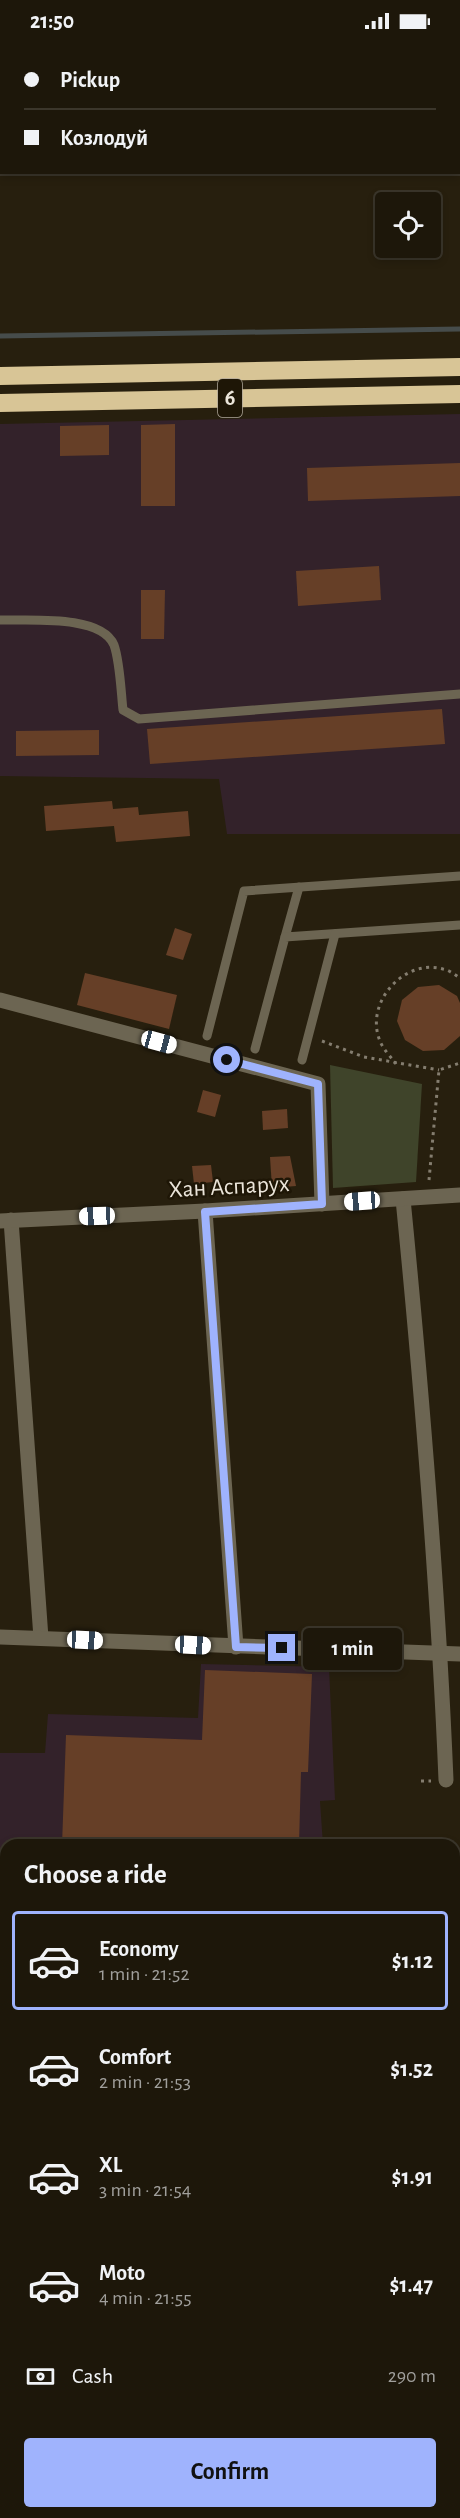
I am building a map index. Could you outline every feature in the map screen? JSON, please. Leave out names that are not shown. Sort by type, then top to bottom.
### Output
[{"type":"highway","name":"6","points":[[0,376],[460,367]]},
{"type":"highway","name":"6","points":[[0,403],[460,394]]},
{"type":"street","points":[[0,1000],[318,1084],[322,1204]]},
{"type":"street","name":"Хан Аспарух","points":[[5,1220],[205,1212],[460,1195]]},
{"type":"street","points":[[402,1199],[423,1403],[441,1653],[446,1780]]},
{"type":"street","points":[[205,1212],[236,1647]]},
{"type":"street","points":[[5,1220],[41,1638]]},
{"type":"street","points":[[0,1637],[460,1654]]},
{"type":"lane","points":[[0,620],[79,622],[106,633],[114,645],[123,710],[139,718],[460,694]]},
{"type":"lane","points":[[207,1036],[244,891],[460,876]]},
{"type":"lane","points":[[255,1049],[298,887]]},
{"type":"lane","points":[[285,938],[460,925]]},
{"type":"lane","points":[[302,1060],[335,934]]},
{"type":"path","points":[[396,1064],[379,1040],[377,1011],[390,986],[414,970],[443,968],[460,978]]},
{"type":"path","points":[[308,1036],[364,1057],[396,1064],[439,1070],[460,1064]]},
{"type":"path","points":[[428,1197],[439,1070]]},
{"type":"path","points":[[460,2124],[460,2155]]},
{"type":"shaded area","points":[[460,414],[460,834],[227,834],[219,779],[0,776],[0,424]]},
{"type":"shaded area","points":[[201,1664],[329,1667],[335,1800],[320,1801],[323,1839],[0,1839],[0,1753],[45,1753],[48,1714],[198,1718]]},
{"type":"green space","points":[[330,1065],[422,1084],[416,1182],[333,1188]]},
{"type":"building","points":[[175,424],[175,506],[141,506],[141,425]]},
{"type":"building","points":[[109,425],[109,455],[60,456],[60,426]]},
{"type":"building","points":[[460,463],[460,496],[308,501],[307,468]]},
{"type":"building","points":[[379,566],[381,600],[298,606],[296,571]]},
{"type":"building","points":[[141,590],[165,590],[164,639],[141,639]]},
{"type":"building","points":[[442,709],[445,744],[150,764],[147,729]]},
{"type":"building","points":[[99,730],[99,755],[16,756],[16,731]]},
{"type":"building","points":[[112,801],[113,809],[138,807],[139,815],[188,811],[190,836],[116,842],[114,826],[46,831],[44,806]]},
{"type":"building","points":[[175,928],[192,934],[183,960],[166,955]]},
{"type":"building","points":[[85,973],[177,995],[169,1029],[77,1005]]},
{"type":"building","points":[[439,985],[457,996],[460,1003],[460,1036],[444,1050],[423,1051],[405,1040],[397,1021],[402,1000],[418,987]]},
{"type":"building","points":[[203,1090],[221,1095],[215,1117],[197,1112]]},
{"type":"building","points":[[287,1109],[288,1128],[263,1130],[262,1111]]},
{"type":"building","points":[[290,1156],[296,1186],[272,1188],[270,1157]]},
{"type":"building","points":[[211,1165],[213,1182],[194,1184],[192,1166]]},
{"type":"building","points":[[205,1670],[312,1674],[308,1772],[301,1772],[299,1839],[62,1839],[66,1735],[202,1740]]},
{"type":"waterway","points":[[0,336],[460,329]]},
{"type":"route","points":[[227,1060],[318,1084],[322,1204],[205,1212],[236,1647],[282,1648]]}]
